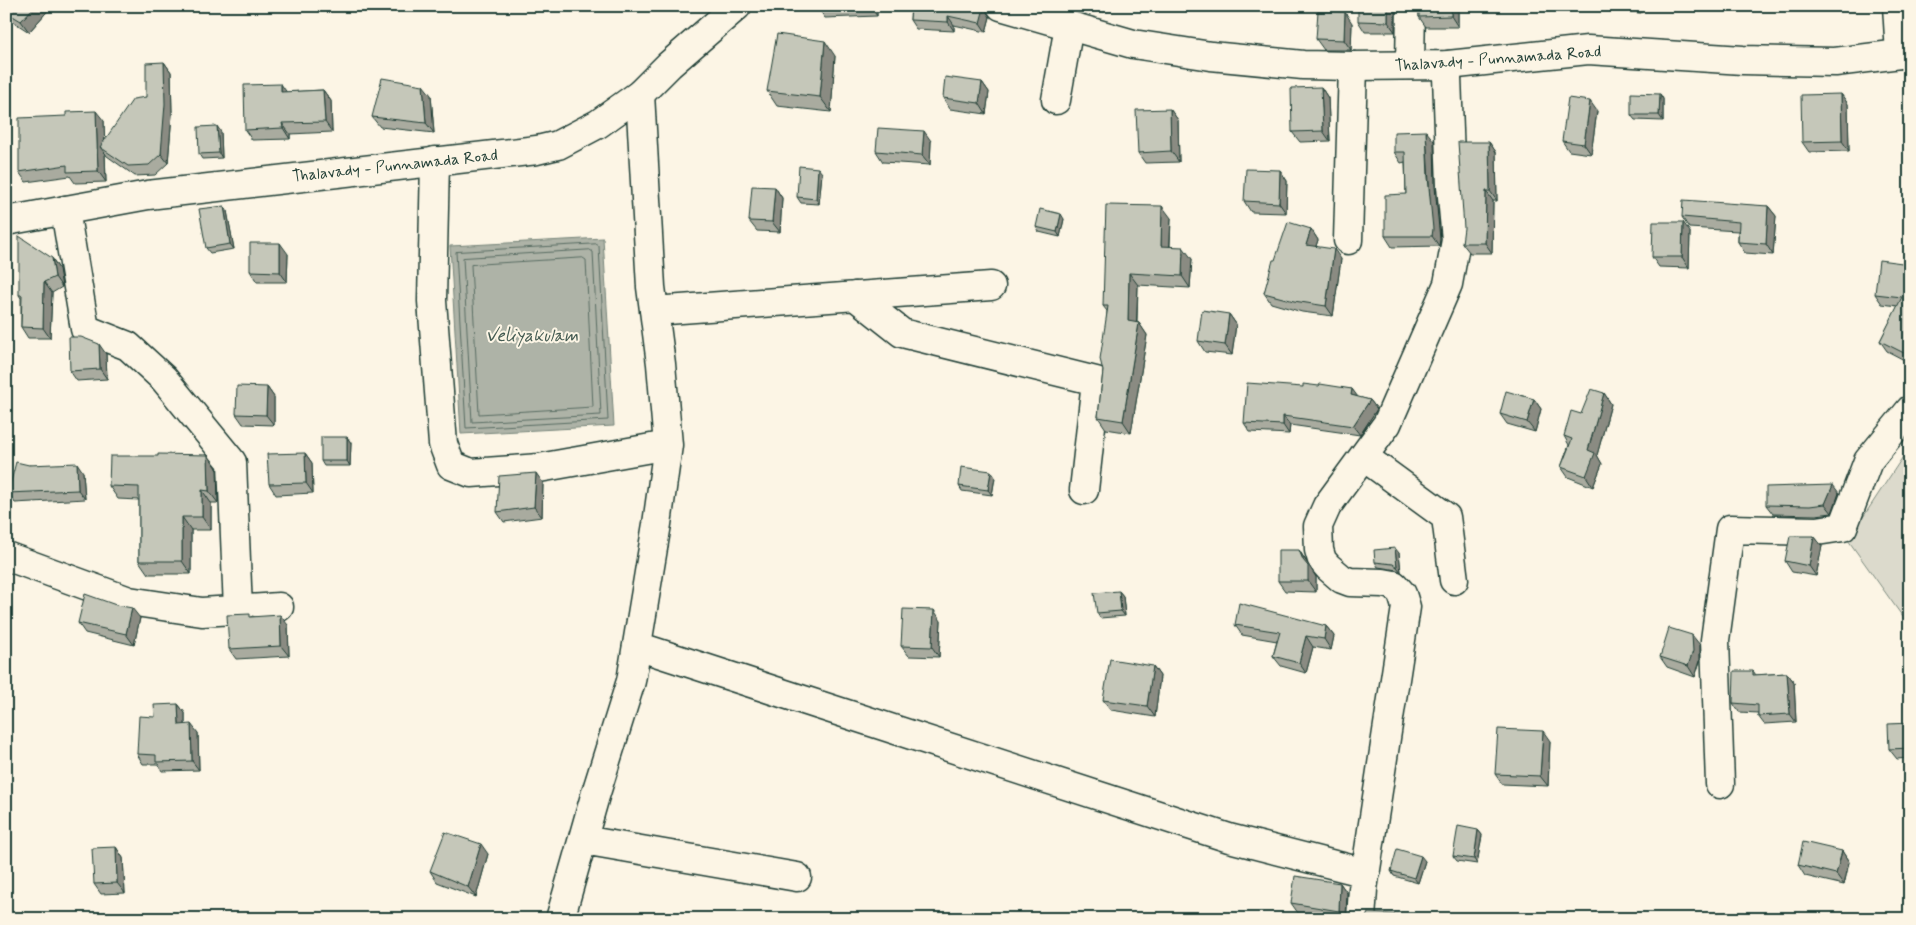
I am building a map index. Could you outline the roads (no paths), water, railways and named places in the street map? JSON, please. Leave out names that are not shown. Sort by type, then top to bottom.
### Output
[{"type":"street","name":"Thalavady - Punnamada Road","points":[[6,221],[148,195],[537,150],[558,145],[598,124],[640,94],[737,6]]},
{"type":"street","name":"Thalavady - Punnamada Road","points":[[1001,6],[1133,44],[1180,52],[1304,65],[1448,65],[1588,50],[1743,60],[1835,62],[1905,52]]},
{"type":"street","points":[[1410,65],[1411,6]]},
{"type":"street","points":[[1897,6],[1905,52]]},
{"type":"street","points":[[1056,100],[1069,26]]},
{"type":"street","points":[[1361,919],[1366,873],[1406,607],[1402,594],[1394,585],[1350,582],[1342,579],[1322,560],[1318,540],[1318,526],[1324,511],[1387,424],[1448,284],[1456,240],[1451,186],[1448,65]]},
{"type":"street","points":[[1348,240],[1353,66]]},
{"type":"street","points":[[560,919],[582,840],[631,681],[668,445],[661,364],[650,287],[640,94]]},
{"type":"street","points":[[435,161],[432,301],[443,444],[451,465],[471,473],[539,468],[668,445]]},
{"type":"street","points":[[65,210],[85,329],[128,346],[164,379],[232,462],[238,610]]},
{"type":"street","points":[[654,311],[991,286]]},
{"type":"street","points":[[855,296],[902,333],[1096,381],[1084,490]]},
{"type":"street","points":[[1720,784],[1715,640],[1730,529],[1817,531],[1843,528],[1868,460],[1910,410]]},
{"type":"street","points":[[1364,457],[1446,516],[1454,580]]},
{"type":"street","points":[[6,556],[129,602],[202,612],[279,607]]},
{"type":"street","points":[[637,646],[1229,838],[1366,873]]},
{"type":"street","points":[[582,840],[798,877]]},
{"type":"water","name":"Veliyakulam","points":[[603,238],[614,426],[461,434],[450,246]]}]
